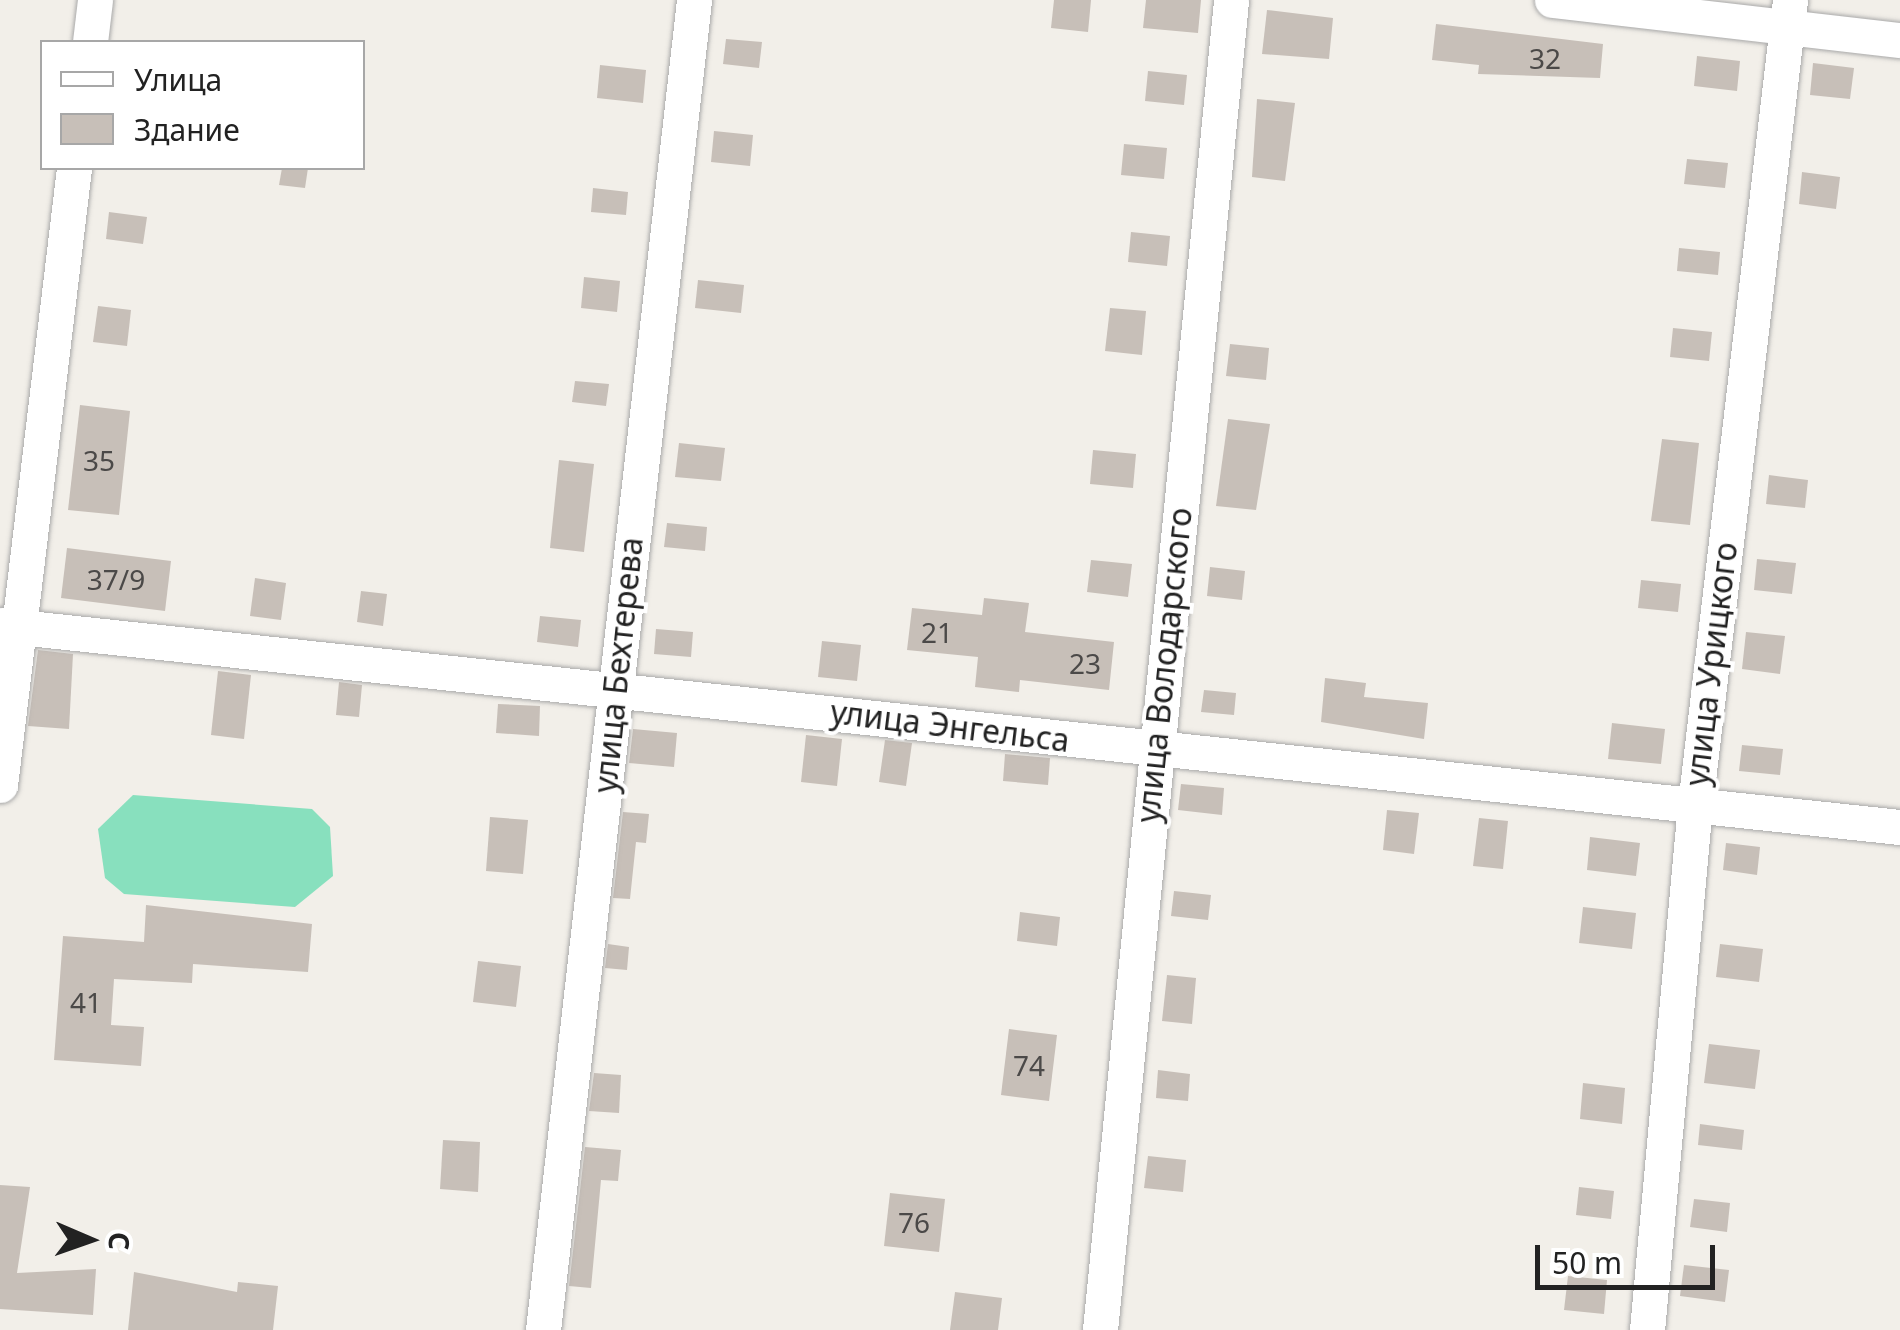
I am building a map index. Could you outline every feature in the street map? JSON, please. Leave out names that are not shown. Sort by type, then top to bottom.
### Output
[{"type":"street","points":[[90,40],[95,0]]},
{"type":"street","name":"улица Бехтерева","points":[[543,1330],[694,0]]},
{"type":"street","name":"улица Володарского","points":[[1100,1330],[1231,0]]},
{"type":"street","points":[[1552,0],[1789,14],[1900,40]]},
{"type":"street","name":"улица Урицкого","points":[[1648,1330],[1695,805],[1789,14]]},
{"type":"street","points":[[0,784],[7,626],[74,170]]},
{"type":"street","name":"улица Энгельса","points":[[7,626],[616,685],[1155,751],[1900,828]]},
{"type":"green space","points":[[133,795],[312,809],[330,827],[333,876],[295,907],[124,894],[105,878],[98,829]]},
{"type":"building","points":[[1054,0],[1091,0],[1088,32],[1051,28]]},
{"type":"building","points":[[1146,0],[1201,0],[1198,33],[1143,28]]},
{"type":"building","points":[[1267,10],[1333,18],[1329,59],[1262,54]]},
{"type":"building","points":[[1436,24],[1603,44],[1600,78],[1478,74],[1479,65],[1432,60]]},
{"type":"building","points":[[726,39],[762,42],[759,68],[723,64]]},
{"type":"building","points":[[1697,56],[1740,61],[1737,91],[1694,86]]},
{"type":"building","points":[[1813,63],[1854,68],[1850,99],[1810,95]]},
{"type":"building","points":[[600,65],[646,70],[643,103],[597,98]]},
{"type":"building","points":[[1148,71],[1187,75],[1184,105],[1145,101]]},
{"type":"building","points":[[1257,99],[1295,103],[1285,181],[1252,177]]},
{"type":"building","points":[[714,131],[753,135],[750,166],[711,162]]},
{"type":"building","points":[[1124,144],[1167,148],[1164,179],[1121,175]]},
{"type":"building","points":[[1687,159],[1728,163],[1725,188],[1684,184]]},
{"type":"building","points":[[282,170],[308,170],[305,188],[279,185]]},
{"type":"building","points":[[1802,172],[1840,177],[1836,209],[1799,204]]},
{"type":"building","points":[[593,188],[628,192],[626,215],[591,212]]},
{"type":"building","points":[[109,212],[147,217],[143,244],[106,239]]},
{"type":"building","points":[[1131,232],[1170,236],[1167,266],[1128,262]]},
{"type":"building","points":[[1679,248],[1720,252],[1718,275],[1677,271]]},
{"type":"building","points":[[584,277],[620,281],[617,312],[581,308]]},
{"type":"building","points":[[698,280],[744,285],[741,313],[695,308]]},
{"type":"building","points":[[98,306],[131,310],[127,346],[93,342]]},
{"type":"building","points":[[1110,308],[1146,311],[1142,355],[1105,351]]},
{"type":"building","points":[[1673,328],[1712,332],[1709,361],[1670,357]]},
{"type":"building","points":[[1230,344],[1269,348],[1266,380],[1226,376]]},
{"type":"building","points":[[575,381],[609,384],[606,406],[572,402]]},
{"type":"building","points":[[80,405],[130,411],[119,515],[68,510]]},
{"type":"building","points":[[1228,419],[1270,424],[1256,510],[1216,506]]},
{"type":"building","points":[[1662,439],[1699,443],[1690,525],[1651,521]]},
{"type":"building","points":[[679,443],[725,448],[721,481],[675,477]]},
{"type":"building","points":[[1093,450],[1136,454],[1133,488],[1090,484]]},
{"type":"building","points":[[559,460],[594,464],[584,552],[550,548]]},
{"type":"building","points":[[1769,475],[1808,480],[1805,508],[1766,504]]},
{"type":"building","points":[[667,523],[707,527],[705,551],[664,547]]},
{"type":"building","points":[[67,548],[171,561],[165,611],[61,598]]},
{"type":"building","points":[[1757,559],[1796,563],[1792,594],[1754,590]]},
{"type":"building","points":[[1091,560],[1132,564],[1128,597],[1087,592]]},
{"type":"building","points":[[1210,567],[1245,571],[1242,600],[1207,596]]},
{"type":"building","points":[[255,578],[286,583],[281,620],[250,616]]},
{"type":"building","points":[[1641,580],[1681,584],[1678,612],[1638,608]]},
{"type":"building","points":[[361,591],[387,594],[383,626],[357,622]]},
{"type":"building","points":[[984,598],[1029,603],[1025,632],[1114,642],[1109,690],[1020,680],[1019,692],[975,687],[978,657],[907,650],[912,608],[982,615]]},
{"type":"building","points":[[540,616],[581,620],[578,647],[537,642]]},
{"type":"building","points":[[656,629],[693,632],[691,657],[654,654]]},
{"type":"building","points":[[1746,632],[1785,636],[1780,674],[1742,669]]},
{"type":"building","points":[[822,641],[861,645],[857,681],[818,677]]},
{"type":"building","points":[[38,650],[73,654],[69,729],[28,726]]},
{"type":"building","points":[[218,671],[251,675],[244,739],[211,735]]},
{"type":"building","points":[[1325,678],[1366,683],[1364,697],[1428,703],[1424,739],[1321,722]]},
{"type":"building","points":[[339,682],[362,685],[359,717],[336,715]]},
{"type":"building","points":[[1204,690],[1236,693],[1234,715],[1201,712]]},
{"type":"building","points":[[498,704],[540,706],[539,736],[496,733]]},
{"type":"building","points":[[1612,723],[1665,729],[1661,764],[1608,759]]},
{"type":"building","points":[[633,729],[677,733],[674,767],[629,763]]},
{"type":"building","points":[[806,735],[842,739],[837,786],[801,782]]},
{"type":"building","points":[[885,740],[912,743],[906,786],[879,782]]},
{"type":"building","points":[[1742,745],[1783,749],[1780,775],[1739,771]]},
{"type":"building","points":[[1005,754],[1050,758],[1048,785],[1003,781]]},
{"type":"building","points":[[1181,784],[1224,788],[1222,815],[1178,810]]},
{"type":"building","points":[[1387,810],[1419,813],[1414,854],[1383,850]]},
{"type":"building","points":[[623,812],[649,814],[646,843],[636,842],[630,899],[613,898]]},
{"type":"building","points":[[490,817],[528,820],[523,874],[486,871]]},
{"type":"building","points":[[1479,818],[1508,821],[1503,869],[1473,866]]},
{"type":"building","points":[[1590,837],[1640,843],[1636,876],[1587,870]]},
{"type":"building","points":[[1726,843],[1760,847],[1757,875],[1723,870]]},
{"type":"building","points":[[1174,891],[1211,895],[1208,920],[1171,916]]},
{"type":"building","points":[[146,905],[312,924],[308,972],[193,964],[192,983],[114,979],[111,1025],[144,1027],[141,1066],[54,1060],[63,936],[144,942]]},
{"type":"building","points":[[1583,907],[1636,913],[1632,949],[1579,943]]},
{"type":"building","points":[[1020,912],[1060,917],[1057,946],[1017,941]]},
{"type":"building","points":[[608,944],[629,947],[627,970],[605,968]]},
{"type":"building","points":[[1720,944],[1763,949],[1759,982],[1716,977]]},
{"type":"building","points":[[478,961],[521,966],[516,1007],[473,1002]]},
{"type":"building","points":[[1167,975],[1196,978],[1192,1024],[1162,1021]]},
{"type":"building","points":[[1009,1029],[1057,1035],[1049,1101],[1001,1095]]},
{"type":"building","points":[[1709,1044],[1760,1050],[1755,1089],[1704,1083]]},
{"type":"building","points":[[1158,1070],[1190,1074],[1188,1101],[1156,1098]]},
{"type":"building","points":[[594,1073],[621,1075],[619,1113],[589,1111]]},
{"type":"building","points":[[1583,1083],[1625,1088],[1622,1124],[1580,1119]]},
{"type":"building","points":[[1700,1124],[1744,1130],[1742,1150],[1698,1145]]},
{"type":"building","points":[[443,1140],[480,1142],[478,1192],[440,1189]]},
{"type":"building","points":[[585,1147],[621,1150],[618,1181],[601,1180],[591,1288],[569,1286]]},
{"type":"building","points":[[1148,1156],[1186,1160],[1183,1192],[1144,1188]]},
{"type":"building","points":[[0,1185],[30,1187],[17,1273],[96,1269],[93,1315],[0,1309]]},
{"type":"building","points":[[1579,1187],[1614,1191],[1611,1219],[1576,1215]]},
{"type":"building","points":[[890,1193],[945,1199],[939,1252],[884,1246]]},
{"type":"building","points":[[1694,1199],[1730,1203],[1727,1232],[1690,1227]]},
{"type":"building","points":[[1684,1265],[1729,1270],[1725,1302],[1680,1296]]},
{"type":"building","points":[[134,1272],[237,1292],[238,1282],[278,1286],[273,1330],[128,1330]]},
{"type":"building","points":[[1568,1276],[1607,1280],[1604,1314],[1564,1310]]},
{"type":"building","points":[[955,1292],[1002,1298],[998,1330],[950,1330]]}]
